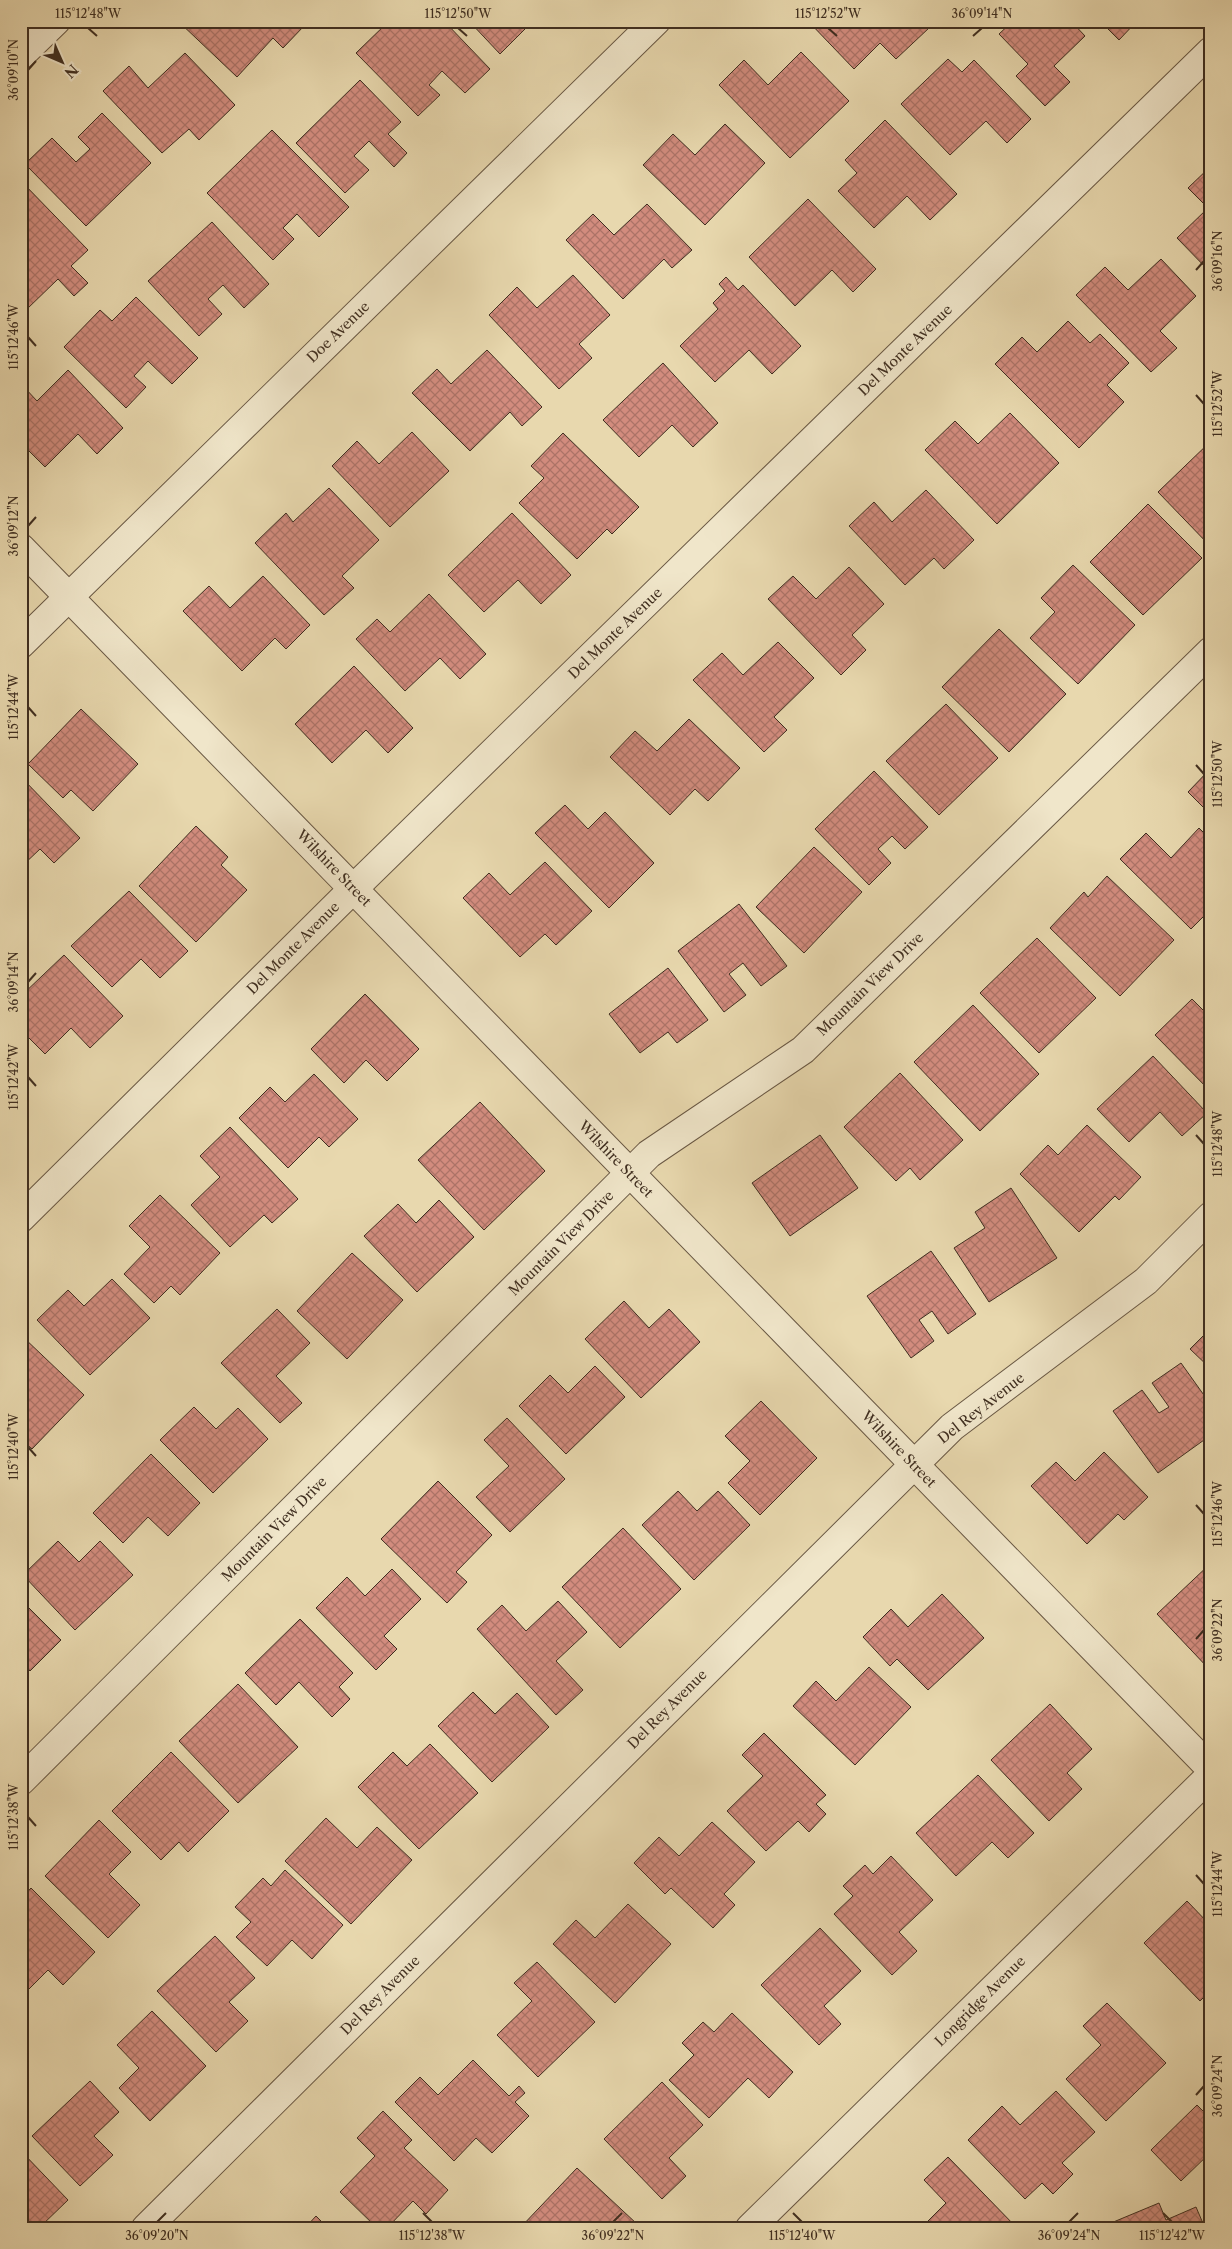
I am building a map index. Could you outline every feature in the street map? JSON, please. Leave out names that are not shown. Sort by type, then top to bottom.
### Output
[{"type":"street","points":[[21,55],[56,21]]},
{"type":"street","name":"Doe Avenue","points":[[21,644],[656,21]]},
{"type":"street","name":"Del Monte Avenue","points":[[21,1218],[353,889],[1211,51]]},
{"type":"street","name":"Wilshire Street","points":[[21,548],[1211,1769]]},
{"type":"street","name":"Mountain View Drive","points":[[21,1781],[649,1154],[803,1050],[1211,651]]},
{"type":"street","name":"Del Rey Avenue","points":[[146,2228],[952,1427],[1146,1281],[1211,1216]]},
{"type":"street","name":"Longridge Avenue","points":[[750,2228],[1211,1775]]},
{"type":"building","points":[[178,21],[299,21],[304,26],[283,48],[273,38],[237,77]]},
{"type":"building","points":[[389,21],[444,21],[490,69],[465,93],[442,71],[429,85],[440,95],[418,116],[356,53]]},
{"type":"building","points":[[469,21],[533,21],[500,54]]},
{"type":"building","points":[[808,21],[923,21],[929,28],[896,59],[880,43],[854,69]]},
{"type":"building","points":[[1013,21],[1071,21],[1085,36],[1054,66],[1070,82],[1045,106],[1016,76],[1028,64],[999,34]]},
{"type":"building","points":[[1100,21],[1137,21],[1119,40]]},
{"type":"building","points":[[801,52],[849,101],[790,158],[719,85],[744,60],[768,85]]},
{"type":"building","points":[[185,53],[235,105],[199,140],[189,129],[162,153],[103,91],[129,66],[148,88]]},
{"type":"building","points":[[948,59],[962,72],[974,60],[1031,119],[1007,143],[986,121],[950,155],[901,104]]},
{"type":"building","points":[[360,80],[401,122],[388,134],[407,153],[394,167],[369,141],[354,156],[369,170],[345,193],[296,143]]},
{"type":"building","points":[[102,113],[151,163],[86,226],[25,164],[52,138],[76,162],[90,149],[78,137]]},
{"type":"building","points":[[885,120],[957,194],[930,220],[907,196],[874,228],[838,191],[857,173],[845,160]]},
{"type":"building","points":[[725,124],[765,163],[705,225],[643,165],[673,134],[695,155]]},
{"type":"building","points":[[272,130],[349,207],[319,237],[297,214],[283,228],[294,239],[273,260],[207,193]]},
{"type":"building","points":[[1211,166],[1211,273],[1177,238],[1208,208],[1188,188]]},
{"type":"building","points":[[21,181],[88,250],[71,266],[88,283],[74,296],[58,279],[26,310],[21,305]]},
{"type":"building","points":[[808,199],[876,269],[853,292],[832,270],[795,306],[749,257]]},
{"type":"building","points":[[647,204],[692,250],[672,268],[664,259],[623,299],[566,240],[593,214],[614,235]]},
{"type":"building","points":[[212,222],[269,284],[244,308],[223,285],[208,299],[222,314],[199,336],[148,281]]},
{"type":"building","points":[[1161,259],[1196,296],[1160,331],[1177,348],[1151,372],[1076,295],[1105,267],[1128,290]]},
{"type":"building","points":[[573,275],[610,315],[579,344],[592,358],[559,389],[489,315],[517,287],[537,308]]},
{"type":"building","points":[[726,277],[738,290],[743,285],[801,346],[772,374],[749,350],[715,382],[680,346],[718,309],[713,303],[725,291],[719,284]]},
{"type":"building","points":[[136,297],[198,358],[172,384],[148,361],[134,376],[146,387],[126,408],[64,347],[100,310],[112,321]]},
{"type":"building","points":[[1068,321],[1090,343],[1100,334],[1129,363],[1107,385],[1124,402],[1079,448],[995,364],[1022,337],[1037,352]]},
{"type":"building","points":[[487,350],[542,407],[522,426],[510,412],[470,451],[412,393],[437,369],[451,384]]},
{"type":"building","points":[[663,363],[718,423],[693,447],[672,425],[639,457],[603,420]]},
{"type":"building","points":[[68,370],[123,428],[97,454],[78,434],[45,467],[21,443],[21,390],[24,387],[37,401]]},
{"type":"building","points":[[1010,413],[1059,463],[997,524],[925,450],[955,421],[978,444]]},
{"type":"building","points":[[412,432],[449,471],[390,527],[332,466],[357,441],[379,464]]},
{"type":"building","points":[[563,433],[639,507],[612,534],[607,529],[577,559],[519,503],[544,478],[531,466]]},
{"type":"building","points":[[1211,441],[1210,506],[1211,547],[1158,492]]},
{"type":"building","points":[[329,488],[379,540],[342,576],[354,588],[324,615],[255,543],[286,513],[293,522]]},
{"type":"building","points":[[926,490],[974,540],[944,569],[934,558],[905,585],[849,526],[874,502],[892,522]]},
{"type":"building","points":[[1148,504],[1202,558],[1143,615],[1090,562]]},
{"type":"building","points":[[512,513],[571,575],[541,604],[518,580],[484,612],[448,575]]},
{"type":"building","points":[[1073,565],[1135,625],[1078,684],[1030,638],[1055,612],[1041,598]]},
{"type":"building","points":[[849,567],[884,604],[852,635],[866,650],[841,675],[768,599],[793,576],[816,599]]},
{"type":"building","points":[[263,576],[310,625],[286,649],[275,638],[242,671],[183,611],[209,586],[230,608]]},
{"type":"building","points":[[429,594],[486,654],[460,679],[440,658],[405,691],[356,639],[377,619],[390,632]]},
{"type":"building","points":[[999,629],[1066,694],[1009,752],[942,687]]},
{"type":"building","points":[[778,642],[814,678],[774,717],[787,730],[764,752],[693,680],[722,653],[743,675]]},
{"type":"building","points":[[354,666],[413,728],[388,753],[366,730],[332,763],[295,724]]},
{"type":"building","points":[[946,704],[998,758],[939,815],[886,761]]},
{"type":"building","points":[[81,709],[138,764],[93,811],[71,790],[63,798],[28,764]]},
{"type":"building","points":[[689,719],[740,768],[708,801],[695,789],[670,815],[610,757],[635,731],[657,751]]},
{"type":"building","points":[[1211,768],[1211,815],[1188,792]]},
{"type":"building","points":[[874,771],[928,827],[905,849],[892,836],[878,849],[891,863],[869,885],[815,829]]},
{"type":"building","points":[[21,777],[80,838],[54,863],[40,849],[21,867]]},
{"type":"building","points":[[565,805],[588,829],[605,812],[654,863],[609,908],[535,833]]},
{"type":"building","points":[[196,826],[228,857],[221,865],[247,890],[196,942],[139,886]]},
{"type":"building","points":[[1199,828],[1211,840],[1211,909],[1191,929],[1120,859],[1146,833],[1171,858]]},
{"type":"building","points":[[814,847],[862,892],[804,953],[756,907]]},
{"type":"building","points":[[545,862],[592,911],[556,945],[545,934],[520,957],[463,898],[489,873],[510,895]]},
{"type":"building","points":[[1107,876],[1174,940],[1120,996],[1050,928],[1084,892],[1088,897]]},
{"type":"building","points":[[129,891],[188,951],[160,978],[141,959],[112,987],[71,946]]},
{"type":"building","points":[[739,904],[787,966],[761,986],[743,963],[729,974],[746,995],[724,1012],[678,951]]},
{"type":"building","points":[[1037,938],[1096,998],[1039,1053],[980,993]]},
{"type":"building","points":[[64,955],[123,1016],[90,1048],[71,1028],[45,1054],[21,1030],[21,996]]},
{"type":"building","points":[[668,968],[708,1020],[677,1043],[668,1032],[640,1053],[609,1014]]},
{"type":"building","points":[[365,994],[419,1049],[387,1081],[366,1060],[344,1083],[311,1049]]},
{"type":"building","points":[[1192,999],[1204,1011],[1211,1005],[1211,1092],[1155,1035]]},
{"type":"building","points":[[973,1005],[1039,1074],[980,1131],[914,1062]]},
{"type":"building","points":[[21,1050],[29,1058],[21,1066]]},
{"type":"building","points":[[1153,1056],[1207,1113],[1182,1136],[1160,1112],[1129,1142],[1097,1109]]},
{"type":"building","points":[[900,1073],[963,1140],[920,1180],[910,1168],[896,1181],[844,1127]]},
{"type":"building","points":[[314,1074],[358,1119],[329,1147],[319,1137],[288,1168],[239,1118],[270,1087],[285,1102]]},
{"type":"building","points":[[480,1102],[545,1171],[484,1230],[418,1160]]},
{"type":"building","points":[[1087,1125],[1141,1177],[1119,1200],[1115,1196],[1079,1232],[1020,1174],[1048,1145],[1058,1155]]},
{"type":"building","points":[[230,1127],[298,1199],[272,1223],[264,1215],[230,1247],[191,1205],[220,1177],[200,1156]]},
{"type":"building","points":[[820,1135],[858,1188],[790,1236],[752,1183]]},
{"type":"building","points":[[1011,1188],[1057,1258],[989,1302],[954,1248],[985,1228],[975,1212]]},
{"type":"building","points":[[160,1195],[220,1253],[180,1295],[171,1286],[154,1303],[124,1274],[150,1247],[129,1226]]},
{"type":"building","points":[[439,1200],[474,1237],[417,1292],[364,1236],[398,1204],[416,1223]]},
{"type":"building","points":[[931,1251],[976,1314],[948,1334],[932,1311],[919,1320],[934,1341],[911,1358],[867,1296]]},
{"type":"building","points":[[352,1253],[403,1300],[347,1359],[297,1311]]},
{"type":"building","points":[[112,1279],[150,1318],[90,1375],[37,1320],[68,1290],[84,1306]]},
{"type":"building","points":[[624,1301],[649,1328],[669,1309],[700,1342],[641,1398],[585,1339]]},
{"type":"building","points":[[277,1309],[310,1343],[276,1376],[302,1403],[280,1423],[221,1363]]},
{"type":"building","points":[[1211,1328],[1211,1369],[1190,1349]]},
{"type":"building","points":[[22,1336],[84,1395],[32,1449],[21,1439]]},
{"type":"building","points":[[1181,1363],[1211,1405],[1211,1435],[1158,1473],[1113,1411],[1142,1390],[1159,1413],[1169,1407],[1152,1383]]},
{"type":"building","points":[[595,1366],[625,1397],[566,1454],[519,1406],[550,1375],[568,1393]]},
{"type":"building","points":[[761,1401],[817,1458],[760,1515],[728,1483],[750,1461],[725,1436]]},
{"type":"building","points":[[194,1407],[216,1429],[238,1408],[268,1439],[213,1493],[160,1440]]},
{"type":"building","points":[[507,1418],[565,1479],[510,1532],[476,1497],[509,1466],[484,1440]]},
{"type":"building","points":[[1104,1452],[1148,1497],[1124,1520],[1118,1514],[1087,1544],[1031,1486],[1056,1462],[1075,1481]]},
{"type":"building","points":[[151,1454],[200,1503],[168,1536],[148,1517],[123,1543],[93,1513]]},
{"type":"building","points":[[438,1481],[492,1535],[456,1572],[467,1582],[447,1603],[381,1539]]},
{"type":"building","points":[[678,1491],[697,1511],[718,1491],[750,1525],[694,1580],[642,1525]]},
{"type":"building","points":[[623,1528],[681,1589],[620,1648],[562,1587]]},
{"type":"building","points":[[58,1541],[79,1562],[100,1541],[133,1575],[75,1630],[23,1575]]},
{"type":"building","points":[[1211,1563],[1211,1667],[1209,1669],[1157,1614]]},
{"type":"building","points":[[392,1569],[421,1599],[384,1636],[397,1649],[376,1670],[316,1608],[347,1577],[365,1596]]},
{"type":"building","points":[[942,1594],[984,1638],[928,1690],[897,1659],[890,1666],[863,1637],[891,1609],[908,1627]]},
{"type":"building","points":[[21,1600],[61,1640],[30,1671],[21,1661]]},
{"type":"building","points":[[558,1601],[587,1632],[556,1661],[583,1690],[556,1715],[477,1629],[502,1605],[526,1631]]},
{"type":"building","points":[[300,1619],[353,1673],[339,1687],[350,1699],[332,1717],[299,1682],[276,1705],[245,1673]]},
{"type":"building","points":[[869,1667],[911,1707],[855,1765],[793,1706],[816,1681],[836,1701]]},
{"type":"building","points":[[238,1684],[298,1747],[238,1803],[179,1741]]},
{"type":"building","points":[[473,1692],[495,1714],[517,1693],[549,1727],[492,1782],[438,1726]]},
{"type":"building","points":[[1050,1704],[1092,1749],[1067,1773],[1082,1789],[1049,1821],[991,1760]]},
{"type":"building","points":[[764,1733],[826,1795],[816,1804],[826,1814],[809,1832],[798,1821],[766,1851],[727,1811],[763,1776],[742,1755]]},
{"type":"building","points":[[430,1744],[478,1793],[419,1849],[358,1787],[393,1752],[407,1766]]},
{"type":"building","points":[[171,1752],[229,1811],[188,1852],[179,1842],[161,1860],[112,1811]]},
{"type":"building","points":[[978,1775],[1034,1833],[1008,1858],[992,1842],[956,1876],[916,1833]]},
{"type":"building","points":[[326,1818],[357,1848],[377,1827],[412,1860],[351,1924],[285,1861]]},
{"type":"building","points":[[99,1820],[131,1852],[109,1874],[140,1905],[108,1938],[45,1876]]},
{"type":"building","points":[[712,1822],[755,1862],[724,1894],[735,1905],[713,1928],[671,1888],[665,1894],[634,1863],[659,1837],[679,1856]]},
{"type":"building","points":[[891,1856],[933,1900],[899,1932],[917,1951],[892,1975],[834,1914],[853,1896],[843,1886],[865,1865],[873,1874]]},
{"type":"building","points":[[285,1870],[343,1925],[312,1959],[292,1940],[267,1966],[236,1937],[251,1922],[235,1907],[263,1878],[271,1886]]},
{"type":"building","points":[[31,1888],[95,1952],[63,1985],[48,1970],[24,1994],[21,1991],[21,1899]]},
{"type":"building","points":[[1187,1901],[1211,1926],[1211,1990],[1200,2001],[1144,1943]]},
{"type":"building","points":[[628,1904],[671,1944],[615,2003],[553,1944],[576,1920],[595,1938]]},
{"type":"building","points":[[820,1928],[861,1971],[824,2006],[841,2024],[819,2045],[761,1985]]},
{"type":"building","points":[[215,1936],[255,1978],[229,2002],[248,2021],[216,2052],[157,1991]]},
{"type":"building","points":[[537,1962],[595,2022],[538,2077],[497,2035],[532,2001],[514,1983]]},
{"type":"building","points":[[1107,2003],[1166,2063],[1106,2121],[1066,2079],[1101,2045],[1083,2026]]},
{"type":"building","points":[[152,2011],[206,2066],[150,2121],[119,2088],[139,2068],[117,2045]]},
{"type":"building","points":[[732,2013],[793,2072],[769,2098],[748,2078],[709,2118],[669,2080],[694,2055],[682,2043],[703,2022],[714,2032]]},
{"type":"building","points":[[473,2060],[509,2096],[519,2086],[525,2093],[515,2102],[529,2116],[492,2153],[476,2138],[454,2161],[395,2102],[420,2077],[438,2095]]},
{"type":"building","points":[[90,2081],[119,2112],[94,2136],[113,2155],[80,2186],[32,2136]]},
{"type":"building","points":[[662,2082],[703,2125],[669,2158],[686,2176],[662,2199],[604,2139]]},
{"type":"building","points":[[1056,2091],[1095,2132],[1062,2163],[1073,2174],[1053,2194],[1042,2183],[1025,2199],[968,2140],[1002,2106],[1020,2125]]},
{"type":"building","points":[[1197,2105],[1211,2119],[1211,2152],[1181,2181],[1151,2150]]},
{"type":"building","points":[[383,2111],[412,2140],[404,2148],[448,2190],[426,2214],[413,2201],[387,2228],[377,2228],[340,2192],[375,2156],[357,2138]]},
{"type":"building","points":[[21,2151],[68,2200],[39,2228],[21,2228]]},
{"type":"building","points":[[948,2157],[1017,2228],[921,2228],[946,2203],[924,2180]]},
{"type":"building","points":[[577,2168],[637,2224],[633,2228],[520,2228]]},
{"type":"building","points":[[1159,2203],[1166,2220],[1196,2207],[1205,2228],[1113,2228],[1111,2223]]},
{"type":"building","points":[[316,2216],[328,2228],[305,2228]]}]
